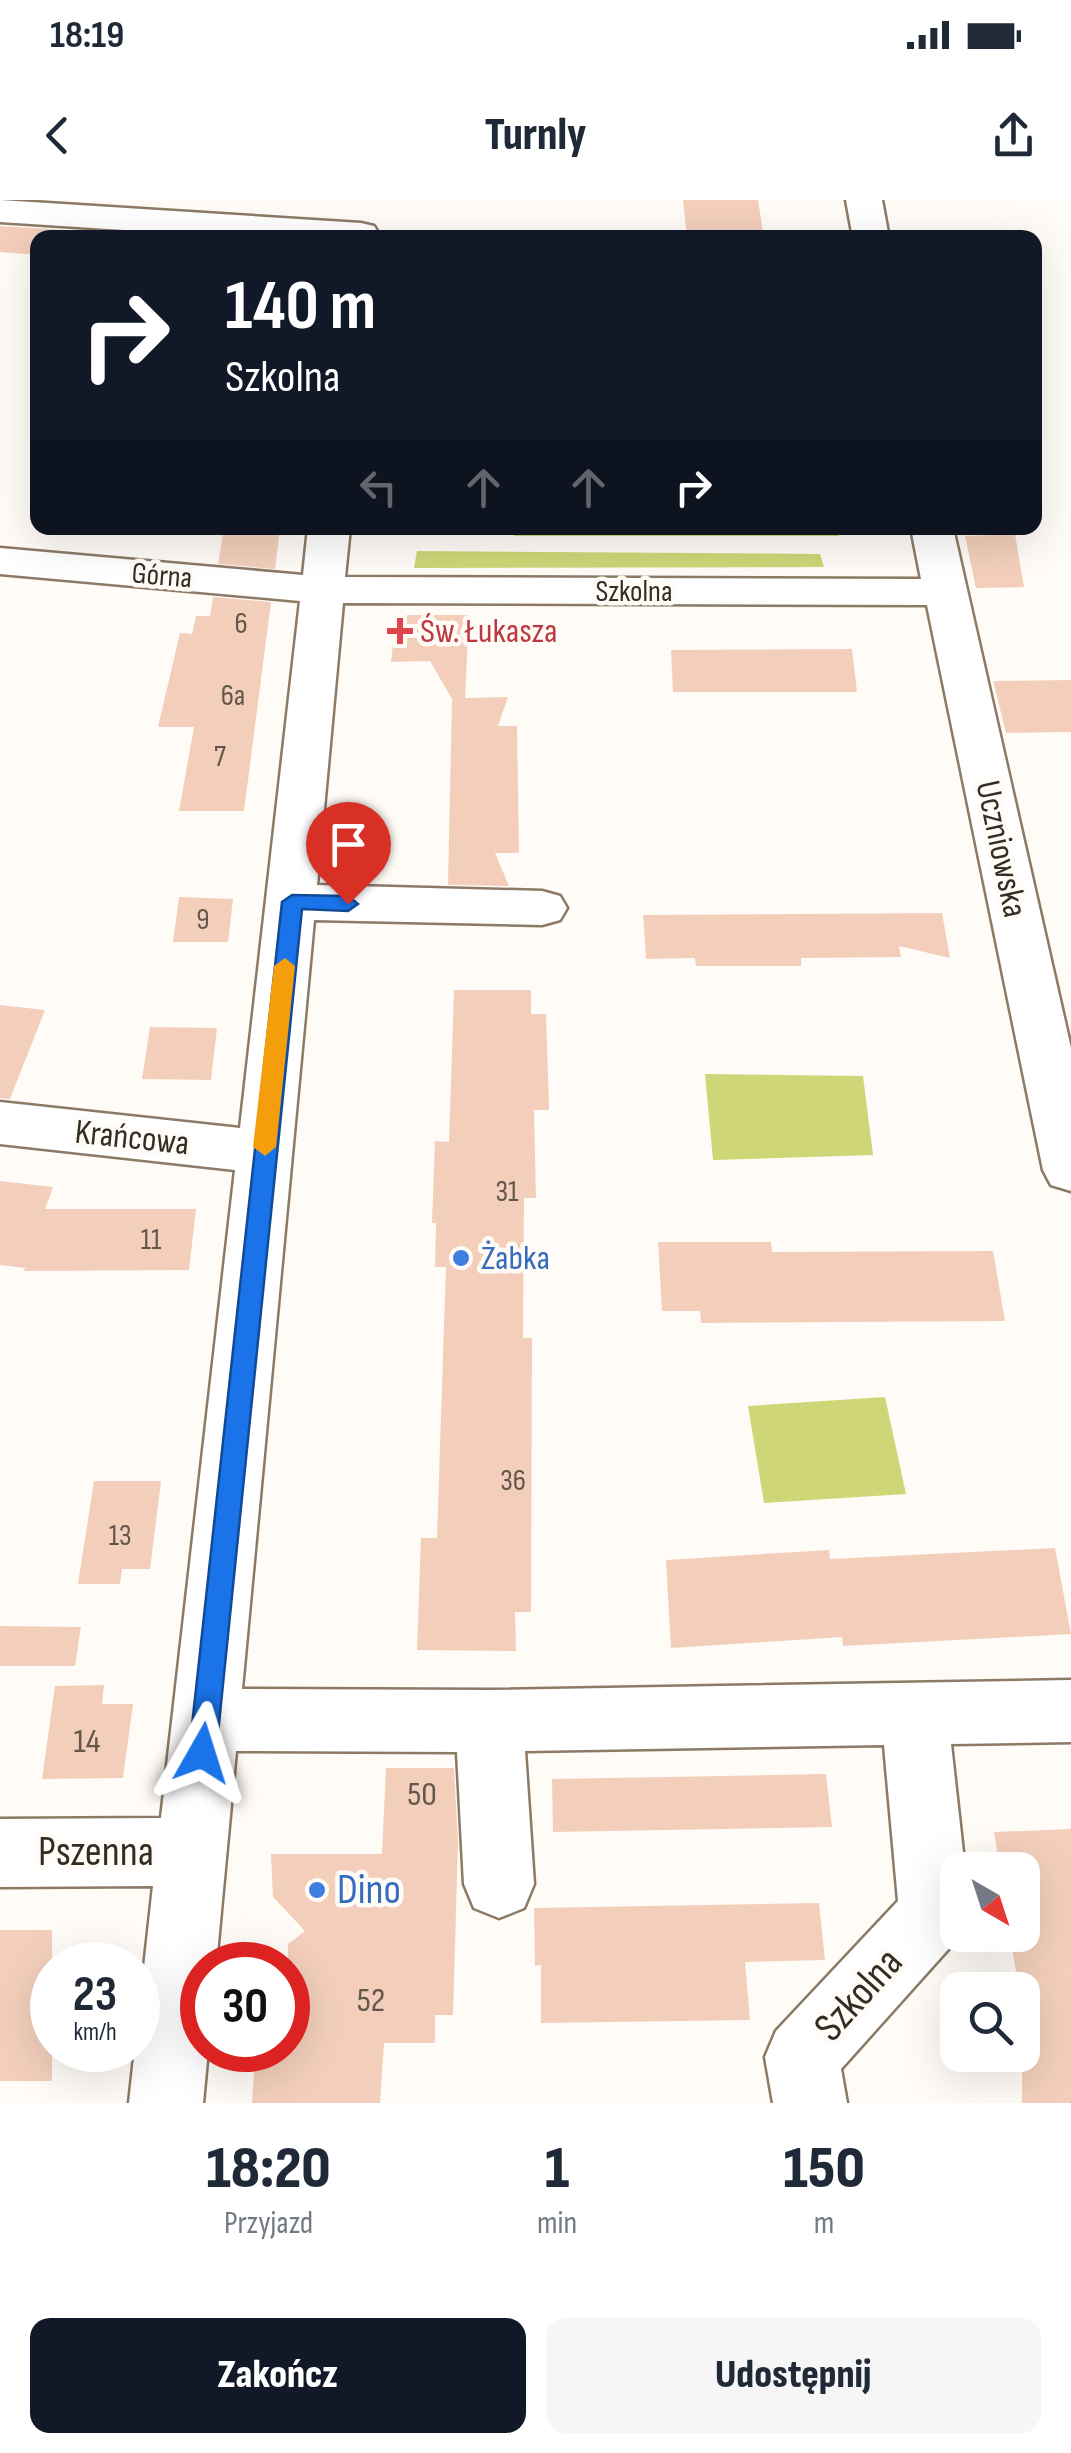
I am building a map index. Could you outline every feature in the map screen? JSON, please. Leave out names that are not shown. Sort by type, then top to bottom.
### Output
[{"type":"street","points":[[864,200],[870,230]]},
{"type":"street","points":[[0,212],[364,224]]},
{"type":"street","points":[[166,2103],[328,535]]},
{"type":"street","name":"Uczniowska","points":[[933,535],[1071,1170]]},
{"type":"street","name":"Górna","points":[[0,562],[323,590]]},
{"type":"street","name":"Szkolna","points":[[323,590],[945,592]]},
{"type":"street","points":[[292,902],[542,908]]},
{"type":"street","name":"Krańcowa","points":[[0,1123],[264,1152]]},
{"type":"street","points":[[206,1720],[489,1721],[1071,1710]]},
{"type":"street","name":"Szkolna","points":[[810,2103],[802,2057],[934,1914],[914,1714]]},
{"type":"street","points":[[489,1721],[499,1884]]},
{"type":"street","name":"Pszenna","points":[[0,1853],[192,1852]]},
{"type":"green space","points":[[839,535],[839,536],[514,536]]},
{"type":"green space","points":[[417,551],[820,554],[824,567],[414,568]]},
{"type":"green space","points":[[705,1074],[863,1076],[873,1155],[713,1160]]},
{"type":"green space","points":[[885,1397],[906,1494],[764,1503],[748,1406]]},
{"type":"building","points":[[683,200],[758,200],[763,230],[686,230]]},
{"type":"building","points":[[0,226],[65,230],[30,230],[30,254],[0,252]]},
{"type":"building","points":[[223,535],[279,535],[275,569],[218,564]]},
{"type":"building","points":[[1015,535],[1024,587],[976,588],[965,536]]},
{"type":"building","points":[[213,597],[271,602],[244,811],[179,811],[194,727],[158,727],[180,633],[192,634],[196,616],[210,616]]},
{"type":"building","points":[[396,615],[469,615],[465,698],[508,697],[498,726],[517,726],[519,853],[495,853],[509,886],[448,885],[452,699],[430,661],[391,662]]},
{"type":"building","points":[[852,649],[857,692],[673,692],[671,650]]},
{"type":"building","points":[[1071,680],[1071,732],[1006,733],[993,681]]},
{"type":"building","points":[[179,897],[233,899],[228,942],[173,942]]},
{"type":"building","points":[[942,913],[950,958],[899,946],[901,957],[801,958],[801,966],[696,966],[695,958],[646,959],[643,915]]},
{"type":"building","points":[[454,990],[531,990],[531,1014],[546,1014],[549,1110],[534,1110],[536,1198],[524,1198],[523,1338],[532,1338],[531,1612],[515,1612],[516,1651],[417,1650],[421,1538],[437,1538],[446,1267],[435,1267],[436,1223],[432,1223],[435,1141],[449,1142]]},
{"type":"building","points":[[0,1005],[45,1010],[10,1099],[0,1098]]},
{"type":"building","points":[[150,1027],[217,1028],[211,1080],[142,1079]]},
{"type":"building","points":[[0,1181],[53,1187],[45,1209],[196,1209],[189,1270],[24,1271],[25,1268],[0,1265]]},
{"type":"building","points":[[658,1242],[771,1242],[772,1252],[993,1251],[1005,1321],[701,1323],[700,1311],[662,1311]]},
{"type":"building","points":[[94,1481],[161,1481],[150,1569],[122,1569],[120,1584],[78,1584]]},
{"type":"building","points":[[1055,1548],[1071,1634],[843,1646],[842,1637],[671,1648],[666,1560],[829,1550],[830,1559]]},
{"type":"building","points":[[0,1626],[81,1627],[75,1666],[0,1666]]},
{"type":"building","points":[[104,1685],[102,1704],[133,1704],[123,1778],[42,1779],[55,1686]]},
{"type":"building","points":[[386,1768],[454,1768],[458,1841],[453,2015],[435,2015],[435,2043],[384,2043],[380,2103],[252,2103],[254,2072],[310,2072],[310,1942],[291,1942],[305,1931],[273,1897],[271,1854],[382,1854]]},
{"type":"building","points":[[826,1774],[832,1827],[553,1832],[552,1779]]},
{"type":"building","points":[[1071,1829],[1071,2103],[1022,2103],[1022,2072],[1040,2072],[1040,1972],[1016,1972],[1013,1952],[1040,1952],[1040,1852],[997,1852],[994,1832]]},
{"type":"building","points":[[819,1903],[825,1960],[745,1962],[750,2020],[541,2023],[541,1965],[535,1966],[534,1908]]},
{"type":"building","points":[[0,1930],[52,1930],[52,1942],[30,1942],[30,2072],[52,2072],[52,2081],[0,2081]]},
{"type":"slow traffic","points":[[265,1147],[285,966]]},
{"type":"place","name":"Św. Łukasza","points":[[400,631]]},
{"type":"place","name":"Żabka","points":[[461,1258]]},
{"type":"place","name":"Dino","points":[[317,1890]]},
{"type":"route","points":[[202,1753],[292,902],[348,904]]}]
